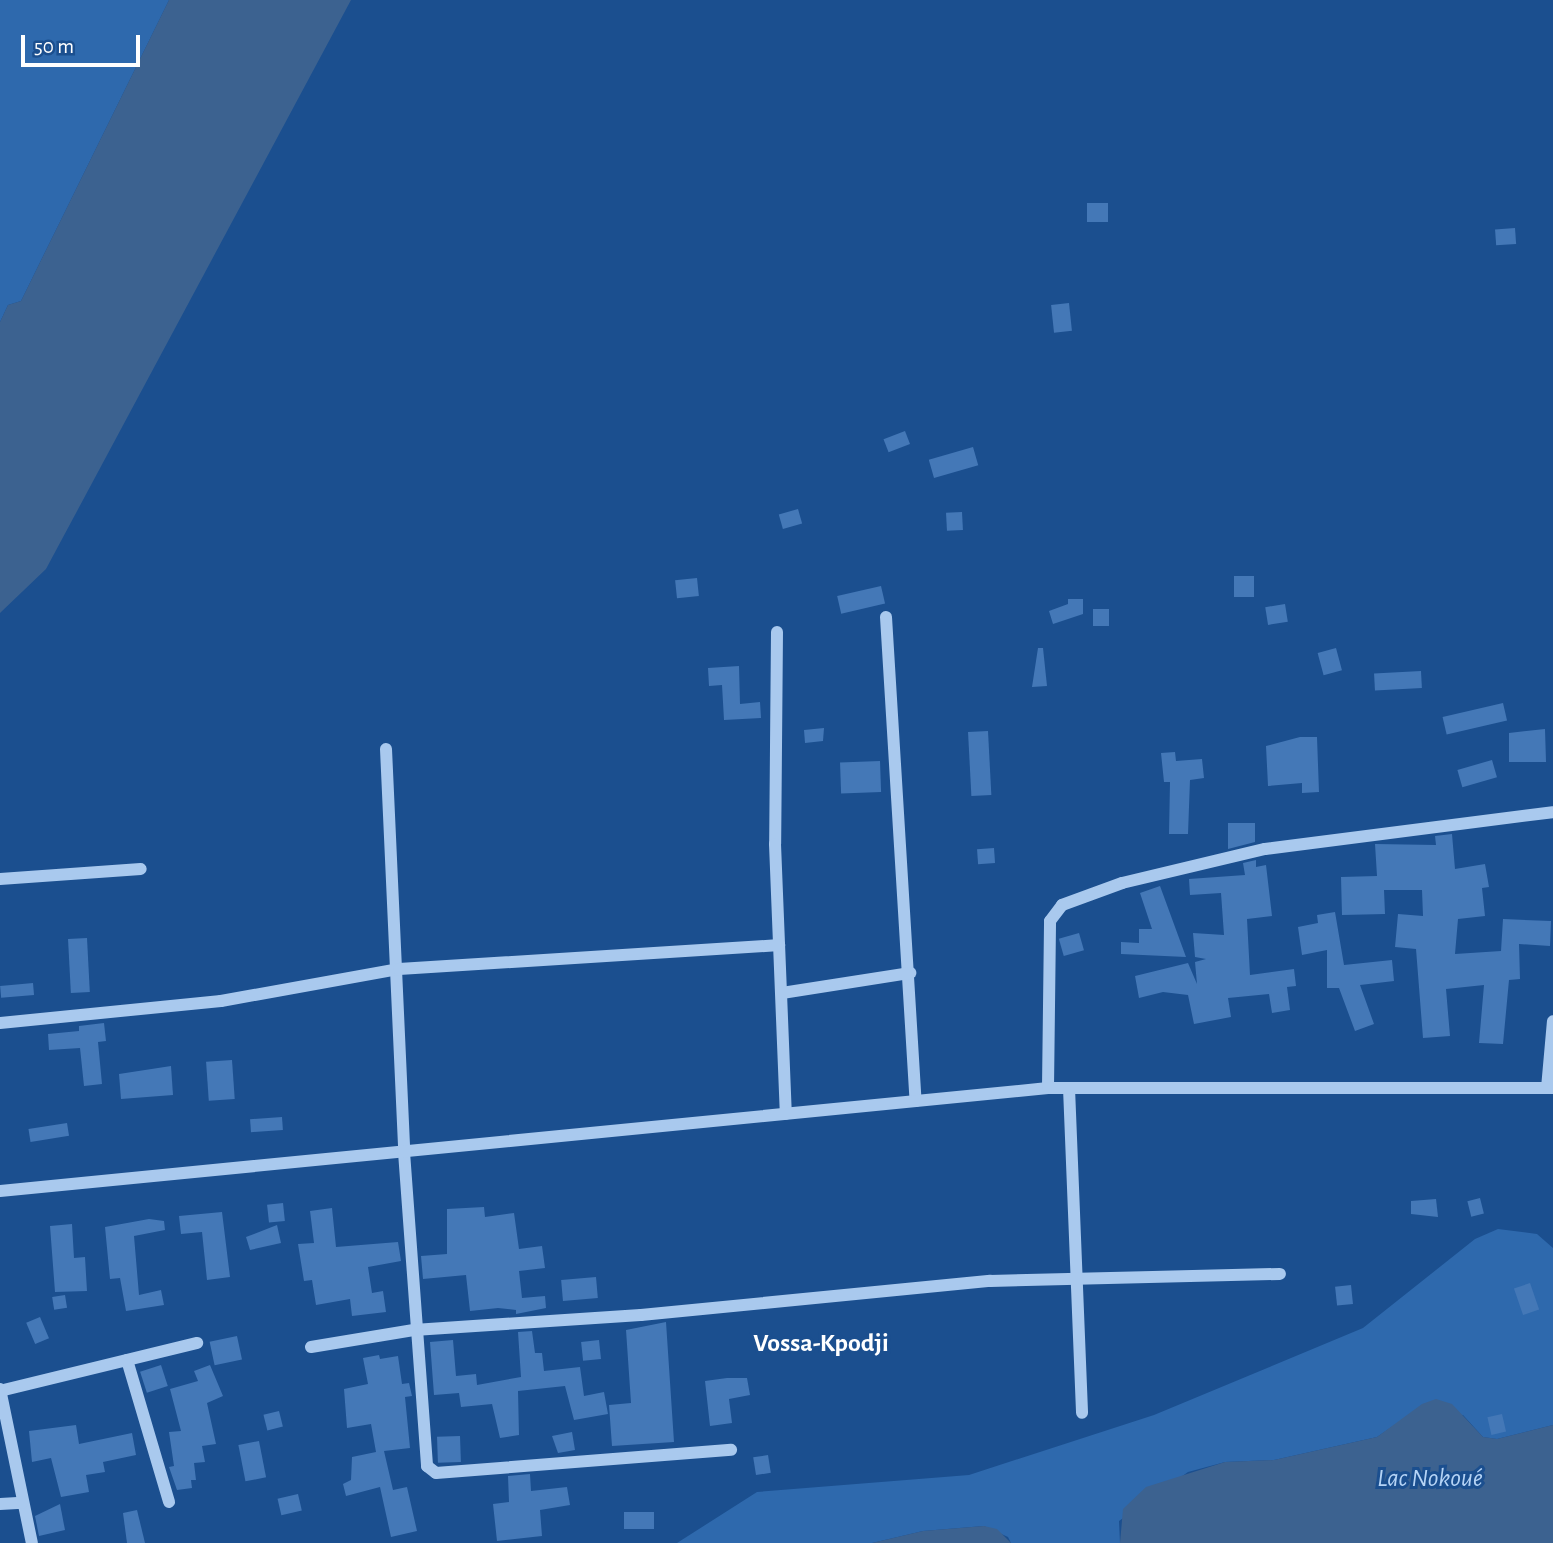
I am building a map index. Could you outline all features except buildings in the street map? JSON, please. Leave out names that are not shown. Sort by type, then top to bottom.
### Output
[{"type":"street","points":[[886,617],[916,1101]]},
{"type":"street","points":[[777,632],[779,945],[786,1114]]},
{"type":"street","points":[[386,749],[399,969],[404,1152],[414,1330],[430,1472],[731,1450]]},
{"type":"street","points":[[1048,1088],[1050,921],[1062,905],[1122,883],[1265,849],[1553,812]]},
{"type":"street","points":[[0,879],[141,869]]},
{"type":"street","points":[[0,1023],[221,1001],[399,969],[779,945]]},
{"type":"street","points":[[782,993],[910,973]]},
{"type":"street","points":[[1,1192],[1048,1088],[1550,1088],[1553,1021]]},
{"type":"street","points":[[1069,1088],[1082,1413]]},
{"type":"street","points":[[310,1347],[414,1330],[642,1315],[990,1281],[1280,1274]]},
{"type":"street","points":[[32,1543],[0,1390],[197,1343]]},
{"type":"street","points":[[127,1360],[169,1502]]},
{"type":"street","points":[[0,1504],[22,1503]]},
{"type":"shaded area","points":[[0,0],[169,0],[21,301],[8,305],[0,322]]},
{"type":"shaded area","points":[[1498,1229],[1537,1234],[1553,1248],[1553,1425],[1497,1439],[1483,1437],[1463,1415],[1393,1426],[1377,1437],[1274,1460],[1225,1462],[1188,1472],[1119,1521],[1120,1543],[1011,1543],[1008,1537],[984,1526],[923,1531],[872,1543],[677,1543],[757,1492],[969,1475],[1154,1415],[1363,1328],[1475,1239]]},
{"type":"water","points":[[169,0],[351,0],[46,569],[0,613],[0,322],[8,305],[21,301]]},
{"type":"water","name":"Lac Nokoué","points":[[1436,1399],[1452,1404],[1483,1437],[1497,1439],[1553,1425],[1553,1543],[1120,1543],[1123,1509],[1146,1487],[1225,1462],[1274,1460],[1377,1437],[1422,1404]]},
{"type":"water","points":[[984,1526],[997,1529],[1011,1543],[872,1543],[923,1531]]},
{"type":"district","name":"Vossa-Kpodji","points":[[821,1344]]}]
